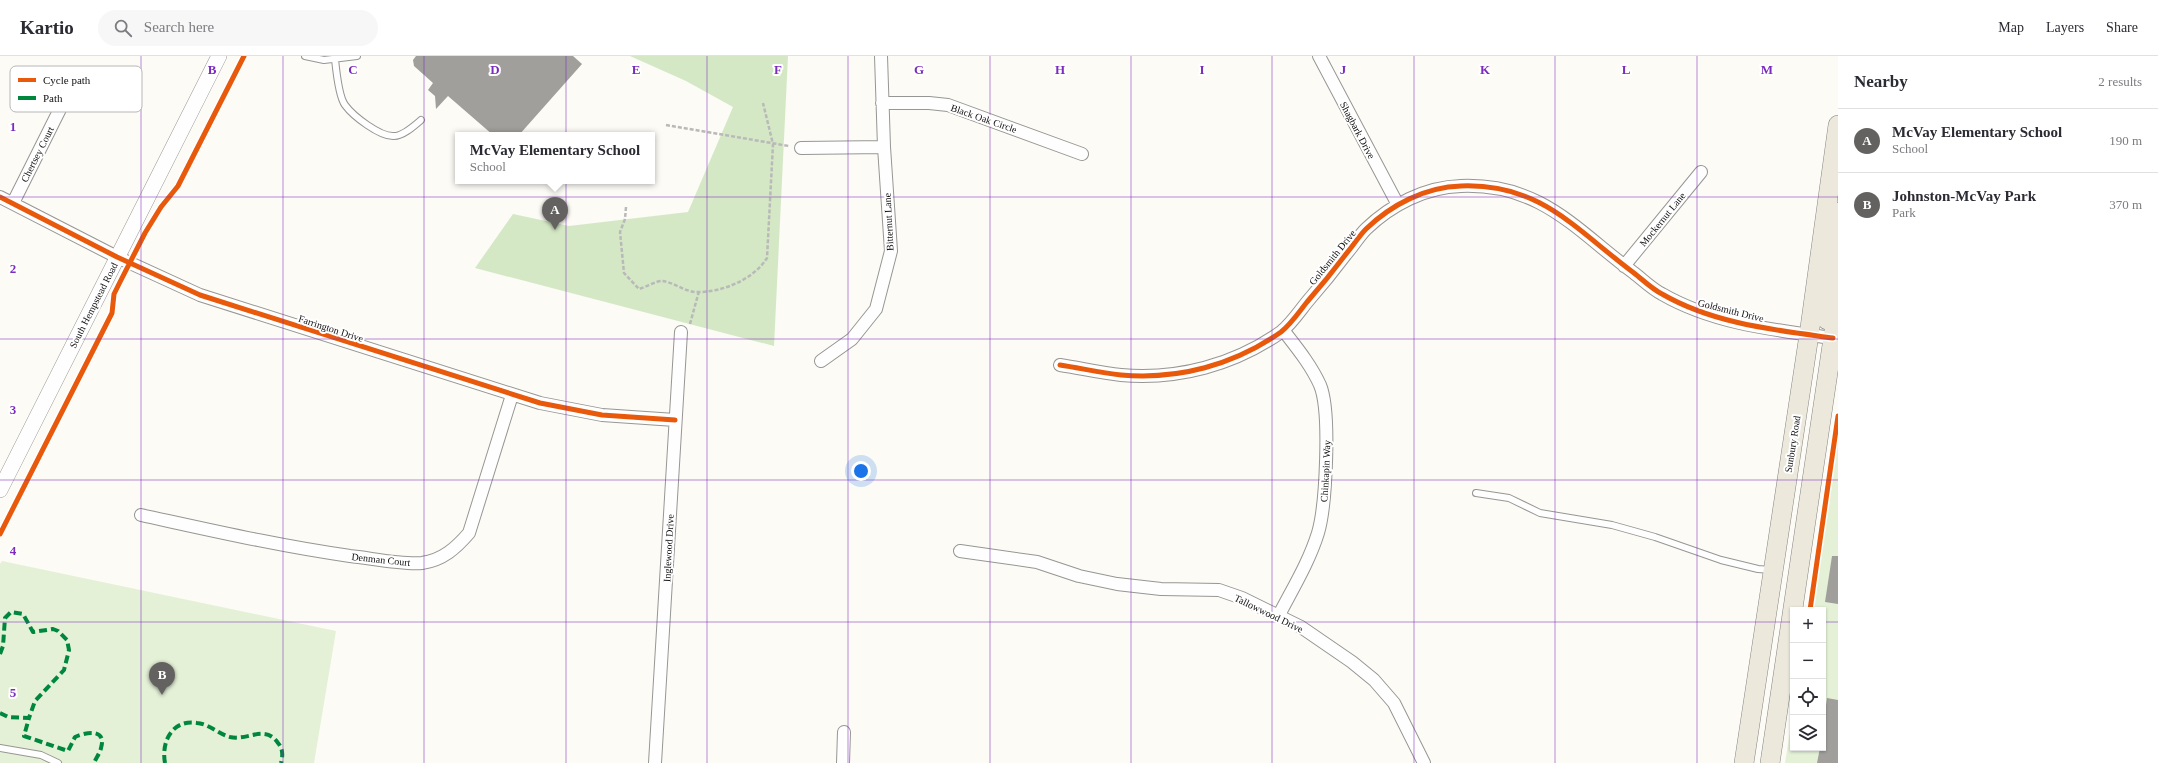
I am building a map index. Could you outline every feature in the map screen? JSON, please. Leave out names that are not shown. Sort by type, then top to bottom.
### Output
[{"type":"main road","name":"Sunbury Road","points":[[1744,763],[1772,570],[1809,335],[1838,125]]},
{"type":"main road","points":[[1830,175],[1836,247],[1827,320],[1829,330],[1836,338]]},
{"type":"main road","points":[[1770,763],[1812,483],[1836,338],[1838,305]]},
{"type":"main road","points":[[1809,335],[1814,345],[1806,413],[1812,483]]},
{"type":"street","name":"South Hempstead Road","points":[[0,490],[220,56]]},
{"type":"street","name":"Bitternut Lane","points":[[821,361],[852,339],[876,309],[891,250],[884,147],[881,56]]},
{"type":"street","name":"Shagbark Drive","points":[[1319,56],[1398,205]]},
{"type":"street","name":"Black Oak Circle","points":[[882,103],[929,103],[948,106],[1082,154]]},
{"type":"street","name":"Chertsey Court","points":[[12,203],[58,112]]},
{"type":"street","points":[[801,148],[884,147]]},
{"type":"street","name":"Mockernut Lane","points":[[1624,266],[1701,172]]},
{"type":"street","name":"Goldsmith Drive","points":[[1060,365],[1121,375],[1160,376],[1200,370],[1223,363],[1283,330],[1365,230],[1398,205],[1418,195],[1440,188],[1460,186],[1488,187],[1514,192],[1538,200],[1561,215],[1660,294],[1699,313],[1746,325],[1836,338]]},
{"type":"street","name":"Farrington Drive","points":[[0,197],[117,257],[200,295],[540,403],[602,415],[675,420]]},
{"type":"street","name":"Chinkapin Way","points":[[1279,615],[1307,561],[1318,532],[1324,503],[1327,432],[1321,387],[1311,367],[1283,330]]},
{"type":"street","name":"Inglewood Drive","points":[[655,763],[681,332]]},
{"type":"street","name":"Denman Court","points":[[141,515],[258,540],[324,552],[421,563],[442,558],[458,546],[469,533],[512,395]]},
{"type":"street","name":"Tallowwood Drive","points":[[960,551],[1037,562],[1079,576],[1117,584],[1161,590],[1219,590],[1242,598],[1301,627],[1346,658],[1374,680],[1394,703],[1424,763]]},
{"type":"street","points":[[843,763],[844,732]]},
{"type":"lane","points":[[305,56],[324,60],[357,56]]},
{"type":"lane","points":[[335,59],[344,104],[359,119],[378,132],[394,136],[406,131],[421,120]]},
{"type":"lane","points":[[1476,493],[1509,498],[1540,513],[1612,525],[1655,537],[1721,560],[1758,569],[1772,570]]},
{"type":"lane","points":[[0,748],[41,755],[58,763]]},
{"type":"path","points":[[626,208],[626,219],[620,232],[624,273],[639,289],[662,281],[695,292],[717,289],[743,281],[760,269],[767,258],[773,144],[763,103]]},
{"type":"path","points":[[666,125],[801,148]]},
{"type":"path","points":[[681,332],[690,326],[699,291]]},
{"type":"green space","points":[[630,56],[788,56],[774,346],[475,268],[513,214],[569,226],[688,212],[733,107],[686,81]]},
{"type":"green space","points":[[1838,423],[1838,763],[1785,763],[1790,732],[1790,751],[1826,751],[1826,607],[1809,607]]},
{"type":"green space","points":[[2,561],[336,631],[314,763],[0,763],[0,564]]},
{"type":"building","points":[[416,56],[573,56],[582,64],[522,132],[490,132],[448,96],[436,109],[435,96],[428,90],[433,83],[414,66],[413,60]]},
{"type":"building","points":[[1832,556],[1838,556],[1838,604],[1825,602]]},
{"type":"building","points":[[1827,698],[1838,700],[1838,763],[1817,763],[1819,751],[1826,751]]},
{"type":"marked path","points":[[0,654],[3,646],[5,618],[11,612],[23,614],[33,632],[53,629],[58,631],[67,640],[69,650],[64,670],[35,701],[29,718]]},
{"type":"marked path","points":[[0,713],[8,717],[29,718],[24,736],[68,751],[75,737],[90,733],[98,734],[101,737],[102,742],[94,763]]},
{"type":"marked path","points":[[165,763],[165,747],[170,734],[175,728],[188,723],[206,725],[230,737],[237,738],[256,734],[273,737],[282,750],[281,763]]},
{"type":"cycle path","points":[[0,534],[112,313],[114,294],[145,233],[161,207],[178,186],[244,56]]},
{"type":"cycle path","points":[[1060,365],[1121,375],[1163,375],[1205,368],[1244,353],[1263,344],[1281,332],[1366,229],[1386,212],[1409,199],[1422,194],[1448,187],[1461,186],[1489,187],[1514,192],[1536,201],[1556,212],[1575,226],[1655,290],[1682,304],[1724,319],[1745,324],[1833,338]]},
{"type":"cycle path","points":[[0,197],[117,257],[200,295],[540,403],[602,415],[675,420]]},
{"type":"cycle path","points":[[1810,607],[1838,416]]},
{"type":"place","name":"McVay Elementary School","points":[[555,230]]},
{"type":"place","name":"Johnston-McVay Park","points":[[162,695]]}]
